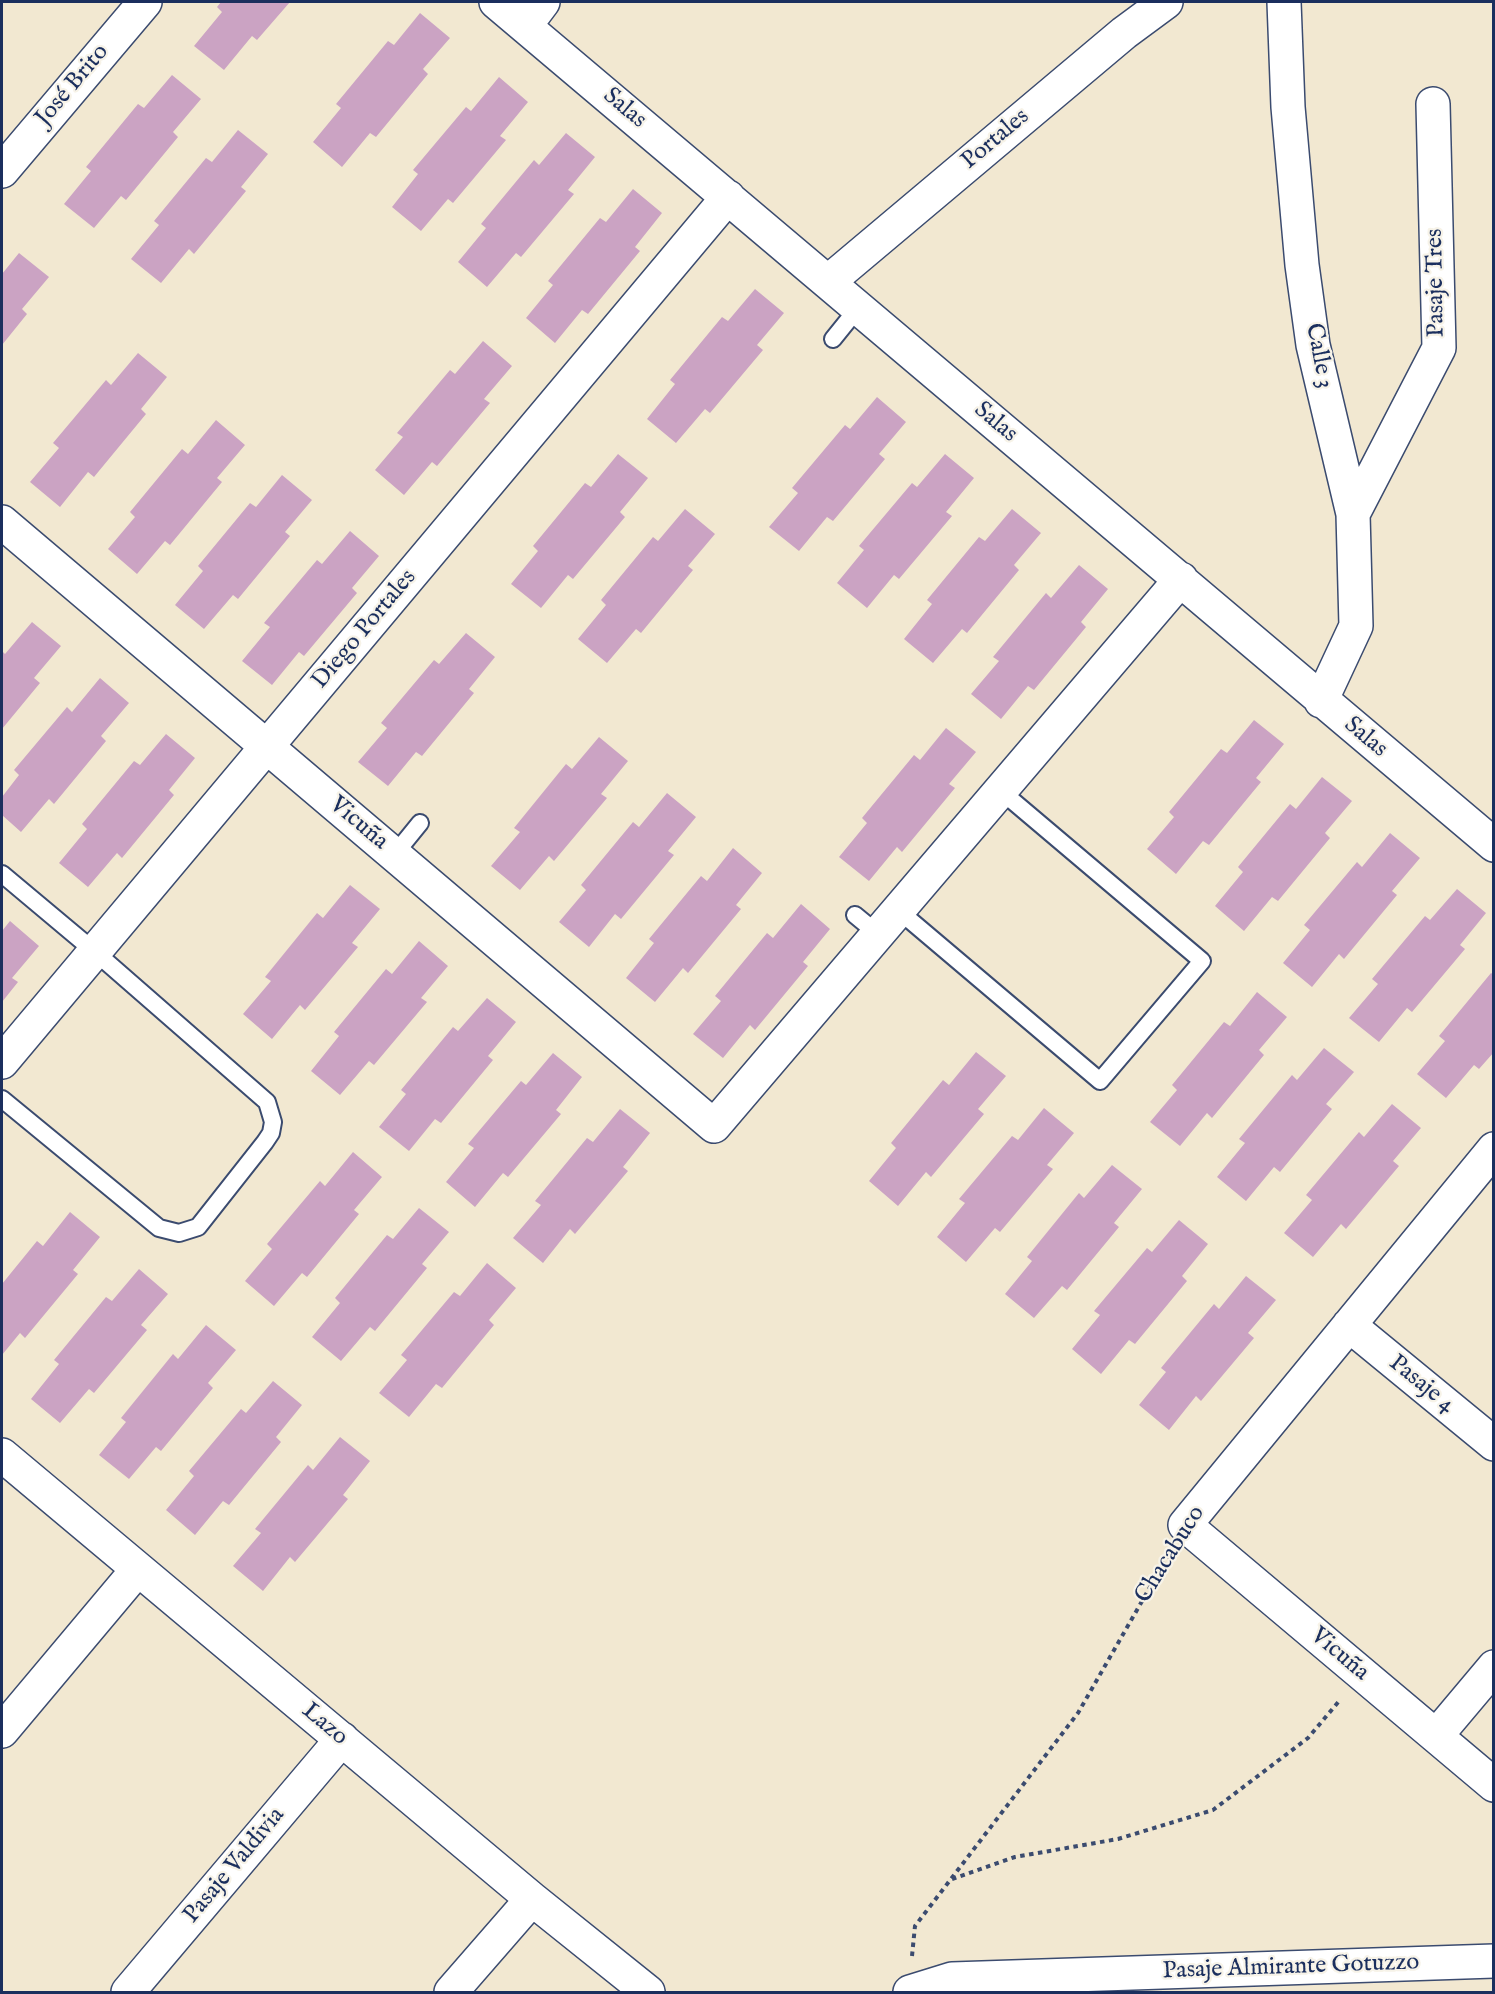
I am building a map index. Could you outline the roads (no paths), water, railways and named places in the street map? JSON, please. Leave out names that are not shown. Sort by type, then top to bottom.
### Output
[{"type":"street","name":"José Brito","points":[[2,171],[145,2]]},
{"type":"street","name":"Salas","points":[[496,2],[534,14],[728,197],[1494,845]]},
{"type":"street","name":"Portales","points":[[828,282],[1124,33],[1166,2]]},
{"type":"street","name":"Calle 3","points":[[1284,2],[1288,107],[1302,266],[1313,345],[1353,514],[1356,626],[1321,701]]},
{"type":"street","name":"Pasaje Tres","points":[[1353,514],[1439,348],[1433,104]]},
{"type":"street","name":"Diego Portales","points":[[2,1062],[728,197]]},
{"type":"street","name":"Vicuña","points":[[2,522],[714,1126],[877,920]]},
{"type":"street","points":[[877,920],[1001,791],[1181,579]]},
{"type":"street","name":"Chacabuco","points":[[1185,1525],[1494,1149]]},
{"type":"street","name":"Pasaje 4","points":[[1349,1326],[1494,1444]]},
{"type":"street","name":"Lazo","points":[[2,1455],[532,1899],[648,1992]]},
{"type":"street","name":"Vicuña","points":[[1185,1525],[1494,1785]]},
{"type":"street","points":[[2,1731],[138,1569]]},
{"type":"street","points":[[1436,1736],[1494,1667]]},
{"type":"street","name":"Pasaje Valdivia","points":[[128,1992],[342,1739]]},
{"type":"street","points":[[451,1992],[532,1899]]},
{"type":"street","name":"Pasaje Almirante Gotuzzo","points":[[910,1992],[952,1979],[1494,1961]]},
{"type":"lane","points":[[833,339],[858,308]]},
{"type":"lane","points":[[877,920],[1100,1081],[1202,961],[1001,791]]},
{"type":"lane","points":[[394,855],[420,823]]},
{"type":"lane","points":[[2,874],[267,1102],[273,1122],[271,1133],[265,1142],[198,1227],[179,1233],[159,1228],[2,1099]]}]
